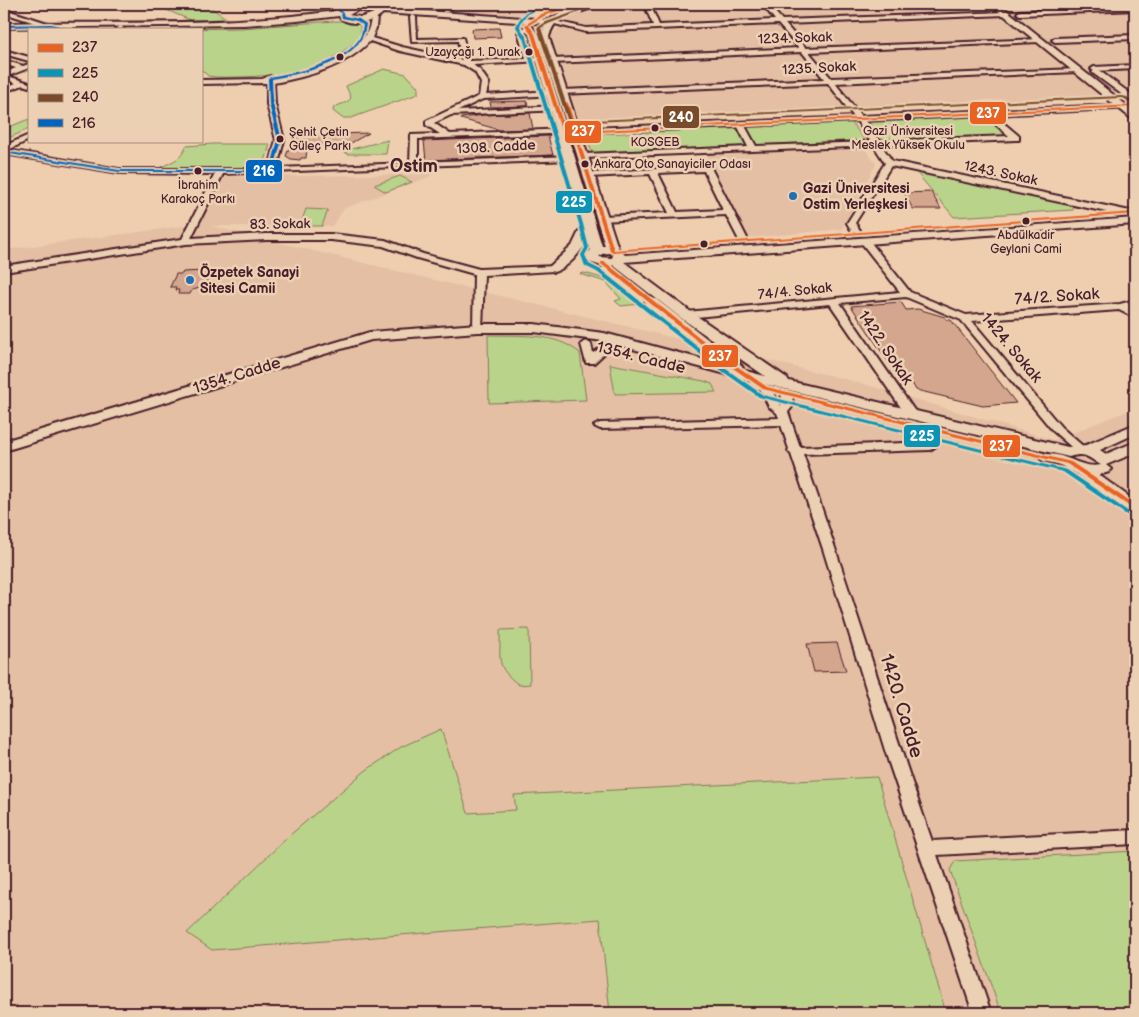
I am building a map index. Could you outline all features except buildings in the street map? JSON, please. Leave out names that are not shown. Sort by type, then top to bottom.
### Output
[{"type":"main road","points":[[593,4],[562,14],[548,26],[545,37],[576,129],[602,219],[607,256],[686,315],[775,375],[785,388]]},
{"type":"main road","points":[[994,4],[1135,116]]},
{"type":"main road","points":[[1009,4],[1070,52]]},
{"type":"main road","points":[[471,16],[531,14],[571,5]]},
{"type":"main road","points":[[119,28],[263,25],[339,9],[358,8],[396,17],[531,24],[571,5]]},
{"type":"main road","points":[[4,28],[296,20],[318,16],[339,9],[358,20],[375,13],[444,10],[471,16],[548,26]]},
{"type":"main road","points":[[373,27],[381,21],[396,17]]},
{"type":"main road","points":[[531,24],[589,222],[607,256],[710,348],[765,388]]},
{"type":"main road","points":[[1090,66],[1135,101]]},
{"type":"main road","points":[[607,256],[626,258],[861,237],[1133,216]]},
{"type":"main road","points":[[554,268],[571,256],[577,249],[589,222]]},
{"type":"main road","points":[[554,268],[607,256],[744,242],[861,237]]},
{"type":"main road","name":"1354. Cadde","points":[[4,446],[370,336],[478,328],[534,328],[589,339],[765,388],[785,388],[910,413],[1076,456],[1096,471],[1135,447]]},
{"type":"main road","name":"1354. Cadde","points":[[607,344],[694,361],[785,388],[1076,456]]},
{"type":"main road","points":[[694,361],[708,355],[710,348]]},
{"type":"main road","points":[[1134,507],[1076,456],[1135,428]]},
{"type":"main road","points":[[1103,465],[1134,507]]},
{"type":"street","points":[[444,10],[454,4]]},
{"type":"street","points":[[647,4],[657,28]]},
{"type":"street","points":[[765,4],[828,80],[878,145],[889,164],[851,223],[861,237]]},
{"type":"street","points":[[1020,13],[1135,8]]},
{"type":"street","points":[[4,11],[51,27]]},
{"type":"street","points":[[354,52],[368,39],[373,27],[375,13]]},
{"type":"street","points":[[548,26],[585,30],[657,28],[1005,13]]},
{"type":"street","points":[[413,17],[414,41],[461,39],[466,63],[478,71],[485,82],[482,97]]},
{"type":"street","points":[[202,81],[271,79],[305,71],[355,47],[363,38],[365,26],[358,20]]},
{"type":"street","points":[[26,27],[36,21]]},
{"type":"street","points":[[530,60],[521,32],[531,24]]},
{"type":"street","points":[[1055,40],[1135,36]]},
{"type":"street","points":[[368,39],[400,49],[466,63],[541,60]]},
{"type":"street","name":"1234. Sokak","points":[[552,61],[1039,40]]},
{"type":"street","points":[[379,50],[400,49]]},
{"type":"street","points":[[202,81],[271,79],[301,75],[354,52],[371,50]]},
{"type":"street","points":[[4,52],[28,59]]},
{"type":"street","points":[[4,62],[26,67]]},
{"type":"street","points":[[1090,66],[1135,67]]},
{"type":"street","points":[[4,76],[26,67]]},
{"type":"street","name":"1235. Sokak","points":[[563,92],[1077,70]]},
{"type":"street","points":[[202,75],[213,80]]},
{"type":"street","points":[[4,76],[25,84]]},
{"type":"street","points":[[271,79],[271,104],[280,140],[272,171]]},
{"type":"street","points":[[4,90],[25,84]]},
{"type":"street","points":[[448,136],[428,123],[482,97],[551,93]]},
{"type":"street","points":[[576,129],[740,124],[855,116],[986,112],[1135,101]]},
{"type":"street","points":[[414,165],[414,137],[1119,103]]},
{"type":"street","points":[[449,114],[556,108]]},
{"type":"street","points":[[584,156],[1016,138],[986,112]]},
{"type":"street","points":[[740,124],[753,148]]},
{"type":"street","points":[[4,144],[28,132]]},
{"type":"street","points":[[4,151],[28,138]]},
{"type":"street","name":"1308. Cadde","points":[[4,151],[118,171],[272,171],[570,158]]},
{"type":"street","name":"1243. Sokak","points":[[889,164],[1133,216]]},
{"type":"street","points":[[589,175],[707,168],[744,242]]},
{"type":"street","points":[[654,171],[674,215]]},
{"type":"street","points":[[186,241],[188,233],[220,172]]},
{"type":"street","points":[[602,219],[729,212]]},
{"type":"street","name":"83. Sokak","points":[[4,269],[186,241],[331,236],[385,243],[420,256],[480,272],[554,268]]},
{"type":"street","name":"1424. Sokak","points":[[861,237],[907,294],[966,318],[1057,429],[1076,456]]},
{"type":"street","points":[[478,328],[480,272]]},
{"type":"street","name":"74/4. Sokak","points":[[686,315],[907,294]]},
{"type":"street","name":"1422. Sokak","points":[[833,301],[910,413]]},
{"type":"street","points":[[1121,308],[1135,302]]},
{"type":"street","points":[[1121,308],[1135,315]]},
{"type":"street","name":"74/2. Sokak","points":[[966,318],[1121,308]]},
{"type":"street","name":"1420. Cadde","points":[[765,388],[775,407],[783,416],[830,549],[896,760],[982,1013]]},
{"type":"street","points":[[600,426],[783,416],[787,406],[785,388]]},
{"type":"street","points":[[794,451],[930,446]]},
{"type":"street","points":[[926,848],[1135,837]]},
{"type":"shaded area","points":[[359,4],[561,4],[533,13],[505,15],[391,8]]},
{"type":"shaded area","points":[[608,4],[1135,4],[1135,98],[580,124],[551,35],[572,16]]},
{"type":"shaded area","name":"Gazi Üniversitesi Ostim Yerleşkesi","points":[[865,149],[876,164],[842,229],[748,238],[707,154]]},
{"type":"shaded area","points":[[432,174],[429,177],[345,208],[332,226],[211,226],[857,382],[1054,440],[1135,408],[1135,1013],[4,1013],[4,250],[199,224],[225,177]]},
{"type":"green space","points":[[152,4],[205,4],[229,20],[195,22]]},
{"type":"green space","points":[[348,21],[360,24],[360,37],[335,56],[305,68],[273,75],[208,76],[202,70],[202,29]]},
{"type":"green space","points":[[384,69],[406,74],[418,87],[418,94],[351,118],[342,118],[333,111],[334,107],[347,102],[351,98],[346,86]]},
{"type":"green space","points":[[986,115],[1012,136],[883,143],[868,121]]},
{"type":"green space","points":[[28,119],[28,129],[4,140],[4,129]]},
{"type":"green space","points":[[851,122],[865,140],[757,145],[746,126]]},
{"type":"green space","points":[[736,127],[747,146],[592,153],[586,134]]},
{"type":"green space","points":[[388,140],[386,154],[348,154],[343,151]]},
{"type":"green space","points":[[270,144],[263,169],[157,169],[182,155],[186,146]]},
{"type":"green space","points":[[916,172],[1074,205],[1073,210],[954,217]]},
{"type":"green space","points":[[400,176],[412,182],[386,192],[374,185]]},
{"type":"green space","points":[[306,209],[328,210],[322,226],[300,226]]},
{"type":"green space","points":[[584,273],[606,279],[639,304],[621,306],[615,301],[621,299],[606,282],[580,274]]},
{"type":"green space","points":[[488,335],[548,338],[570,346],[580,353],[586,400],[489,403]]},
{"type":"green space","points":[[610,364],[704,381],[712,384],[716,392],[615,394]]},
{"type":"green space","points":[[529,629],[530,684],[519,685],[502,667],[500,661],[500,630]]},
{"type":"green space","points":[[441,729],[468,813],[516,810],[514,795],[877,777],[946,1013],[610,1013],[600,919],[212,950],[187,933],[289,836],[365,771],[401,747]]},
{"type":"green space","points":[[1135,851],[1135,1013],[1001,1013],[950,870],[955,861]]},
{"type":"transit line","name":"216","points":[[4,152],[119,171],[272,171],[280,140],[271,104],[270,78],[297,73],[328,63],[353,48],[362,37],[365,25],[358,20],[343,17],[342,13],[330,4]]},
{"type":"transit line","name":"225","points":[[549,4],[525,15],[519,22],[518,27],[525,38],[581,224],[587,248],[583,255],[587,265],[599,271],[717,365],[761,396],[1065,471],[1130,515]]},
{"type":"transit line","name":"237","points":[[575,4],[543,15],[527,25],[533,34],[563,130],[576,132],[1135,106]]},
{"type":"transit line","name":"240","points":[[578,12],[547,23],[539,28],[570,122],[1122,97],[1135,106]]},
{"type":"transit line","name":"216","points":[[4,26],[51,25],[66,28]]},
{"type":"transit line","name":"237","points":[[566,103],[612,250]]},
{"type":"transit line","name":"237","points":[[614,251],[1135,213]]},
{"type":"transit line","name":"237","points":[[603,263],[722,358],[765,388],[1069,463],[1135,508]]},
{"type":"place","name":"Uzayçağı 1. Durak","points":[[529,52]]},
{"type":"place","name":"Gazi Üniversitesi Meslek Yüksek Okulu","points":[[908,117]]},
{"type":"place","name":"KOSGEB","points":[[655,128]]},
{"type":"place","name":"Şehit Çetin Güleç Parkı","points":[[280,139]]},
{"type":"place","name":"Ankara Oto Sanayiciler Odası","points":[[585,164]]},
{"type":"place","name":"İbrahim Karakoç Parkı","points":[[198,171]]},
{"type":"place","name":"Gazi Üniversitesi Ostim Yerleşkesi","points":[[793,196]]},
{"type":"place","name":"Abdülkadir Geylani Cami","points":[[1026,221]]},
{"type":"place","name":"Özpetek Sanayi Sitesi Camii","points":[[190,280]]},
{"type":"district","name":"Ostim","points":[[414,166]]}]
